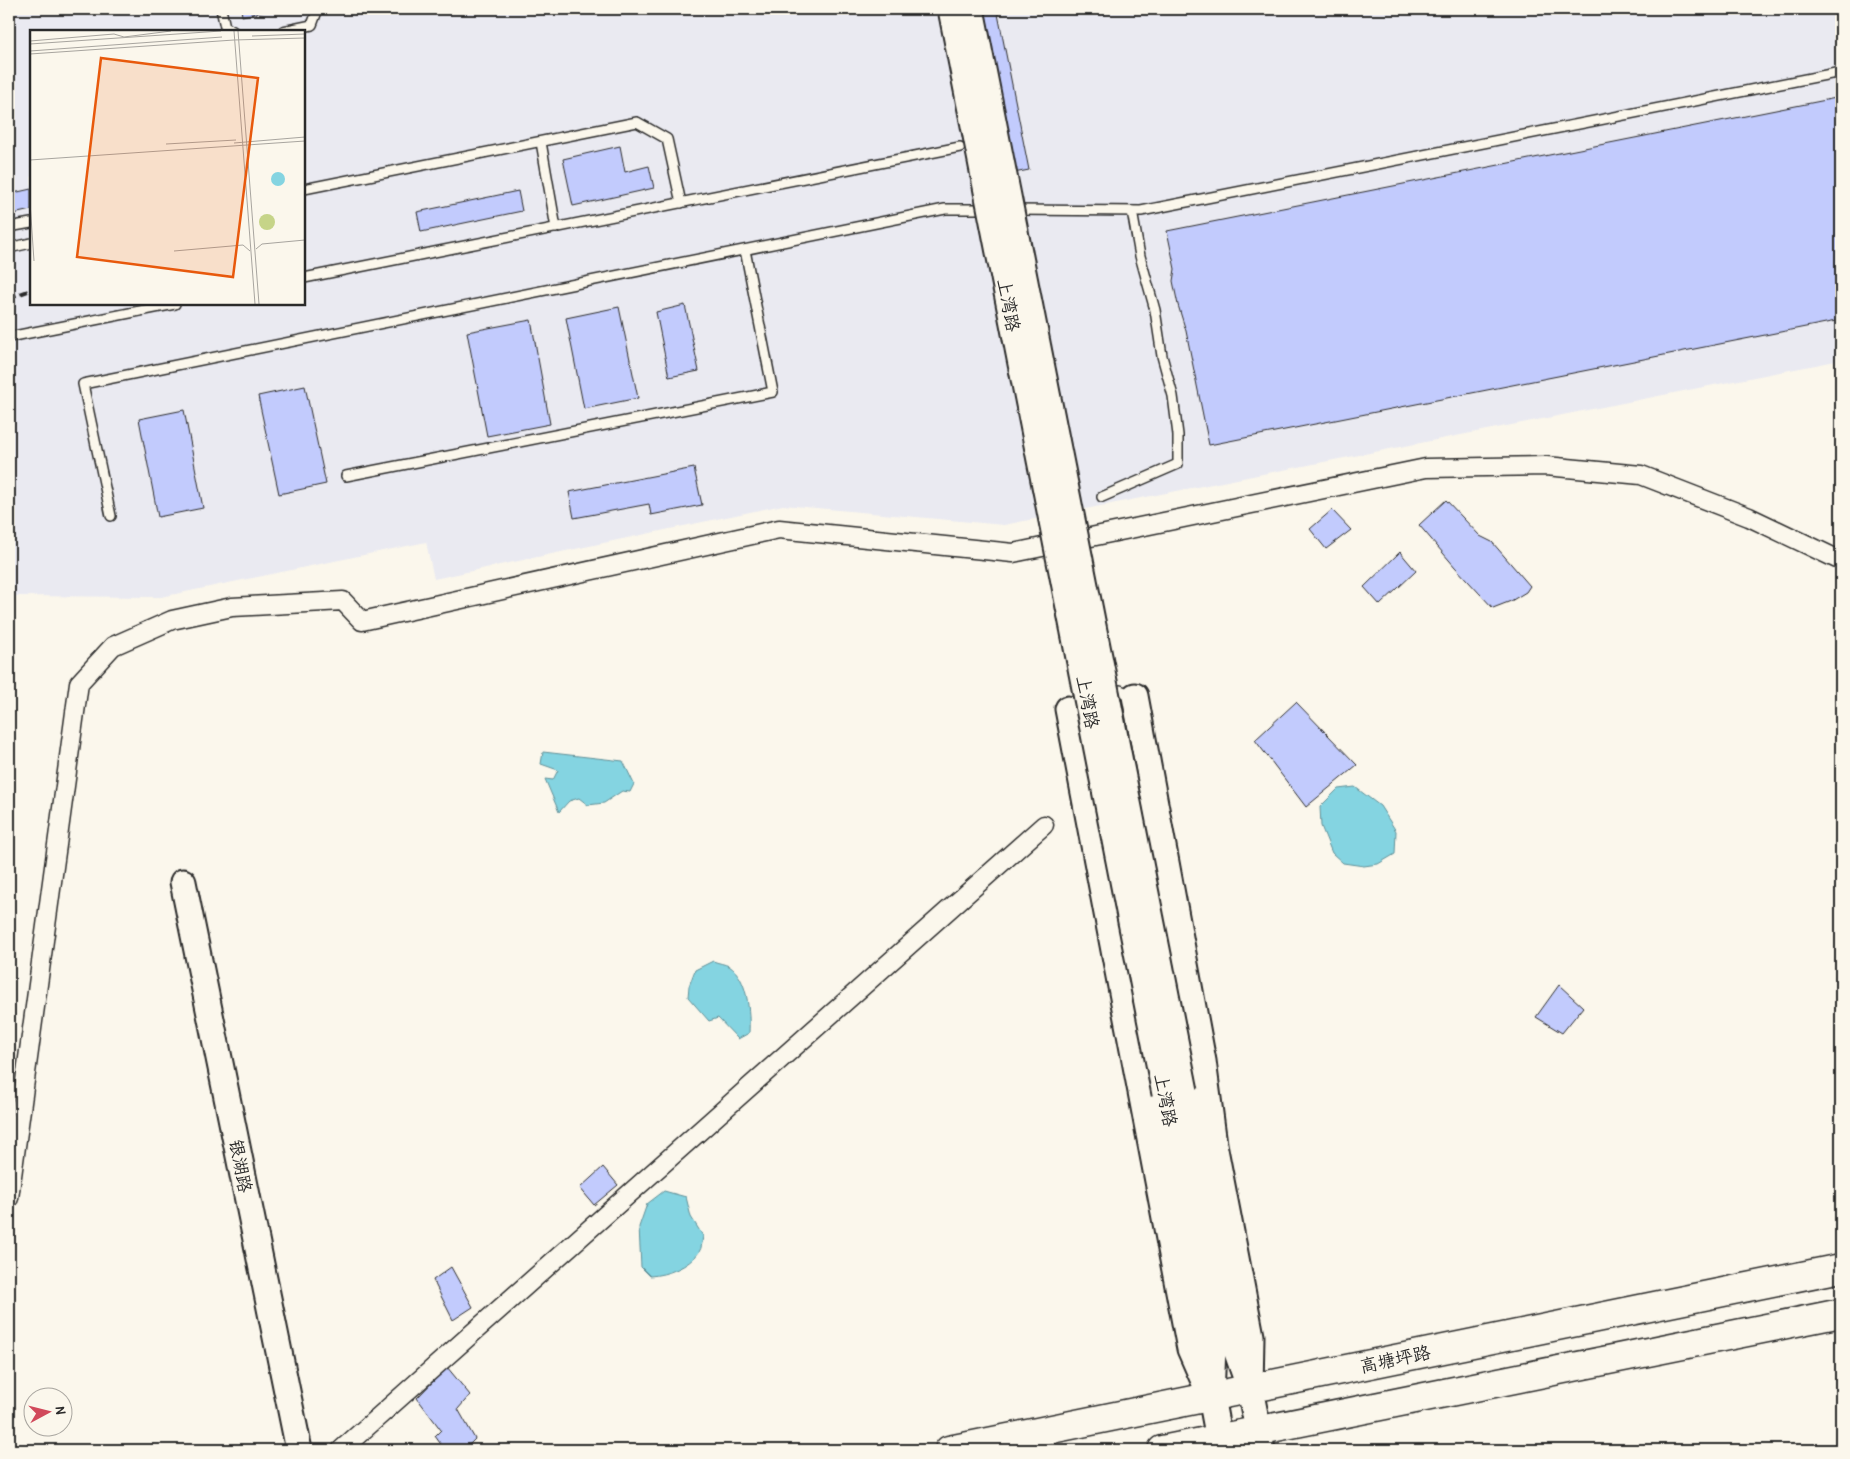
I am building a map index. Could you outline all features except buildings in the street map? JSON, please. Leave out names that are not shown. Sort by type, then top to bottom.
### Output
[{"type":"main road","name":"上湾路","points":[[951,9],[1175,1092],[1233,1341],[1250,1389],[1260,1441]]},
{"type":"main road","name":"上湾路","points":[[971,9],[1175,1092],[1213,1346],[1211,1397],[1220,1445]]},
{"type":"main road","name":"上湾路","points":[[1135,696],[1202,1062],[1214,1144],[1251,1336],[1250,1389]]},
{"type":"main road","name":"上湾路","points":[[1068,709],[1190,1349],[1211,1397]]},
{"type":"main road","name":"银湖路","points":[[286,1450],[178,880],[299,1450]]},
{"type":"main road","name":"高塘坪路","points":[[949,1450],[1841,1268]]},
{"type":"main road","points":[[1162,1450],[1260,1441],[1841,1312]]},
{"type":"street","points":[[9,1198],[79,683],[113,646],[172,620],[232,607],[344,601],[362,621],[779,529],[1013,553],[1426,468],[1463,466],[1546,466],[1641,475],[1749,517],[1837,559]]},
{"type":"street","points":[[341,1450],[1044,825]]},
{"type":"lane","points":[[221,9],[225,27],[231,30]]},
{"type":"lane","points":[[287,30],[312,24],[318,9]]},
{"type":"lane","points":[[111,516],[83,384],[945,209],[1132,211],[1160,207],[1841,72]]},
{"type":"lane","points":[[305,189],[637,122],[667,139],[681,203]]},
{"type":"lane","points":[[541,142],[556,228]]},
{"type":"lane","points":[[305,278],[960,147]]},
{"type":"lane","points":[[1102,497],[1178,464],[1178,435],[1173,396],[1162,356],[1155,310],[1140,256],[1132,211]]},
{"type":"lane","points":[[9,227],[30,223]]},
{"type":"lane","points":[[9,248],[30,243]]},
{"type":"lane","points":[[346,476],[774,392],[746,250]]},
{"type":"lane","points":[[9,337],[161,305]]},
{"type":"lane","points":[[1068,709],[1073,701],[1120,690],[1135,696]]},
{"type":"shaded area","points":[[9,9],[1841,9],[1841,360],[1004,525],[783,505],[434,579],[426,542],[161,597],[9,596]]},
{"type":"water","points":[[543,752],[623,761],[634,784],[630,792],[622,791],[604,803],[588,805],[579,798],[569,801],[559,812],[545,779],[553,780],[558,770],[541,764]]},
{"type":"water","points":[[1355,787],[1380,806],[1396,831],[1395,854],[1378,864],[1364,866],[1343,863],[1332,853],[1321,826],[1320,807],[1338,789]]},
{"type":"water","points":[[713,961],[729,966],[735,971],[744,987],[749,1015],[749,1033],[738,1039],[718,1018],[709,1021],[688,997],[689,986],[695,970]]},
{"type":"water","points":[[664,1191],[686,1197],[691,1217],[703,1236],[702,1244],[695,1257],[684,1266],[670,1272],[650,1276],[641,1267],[639,1227],[647,1204]]},
{"type":"railway","points":[[9,298],[30,290]]}]
